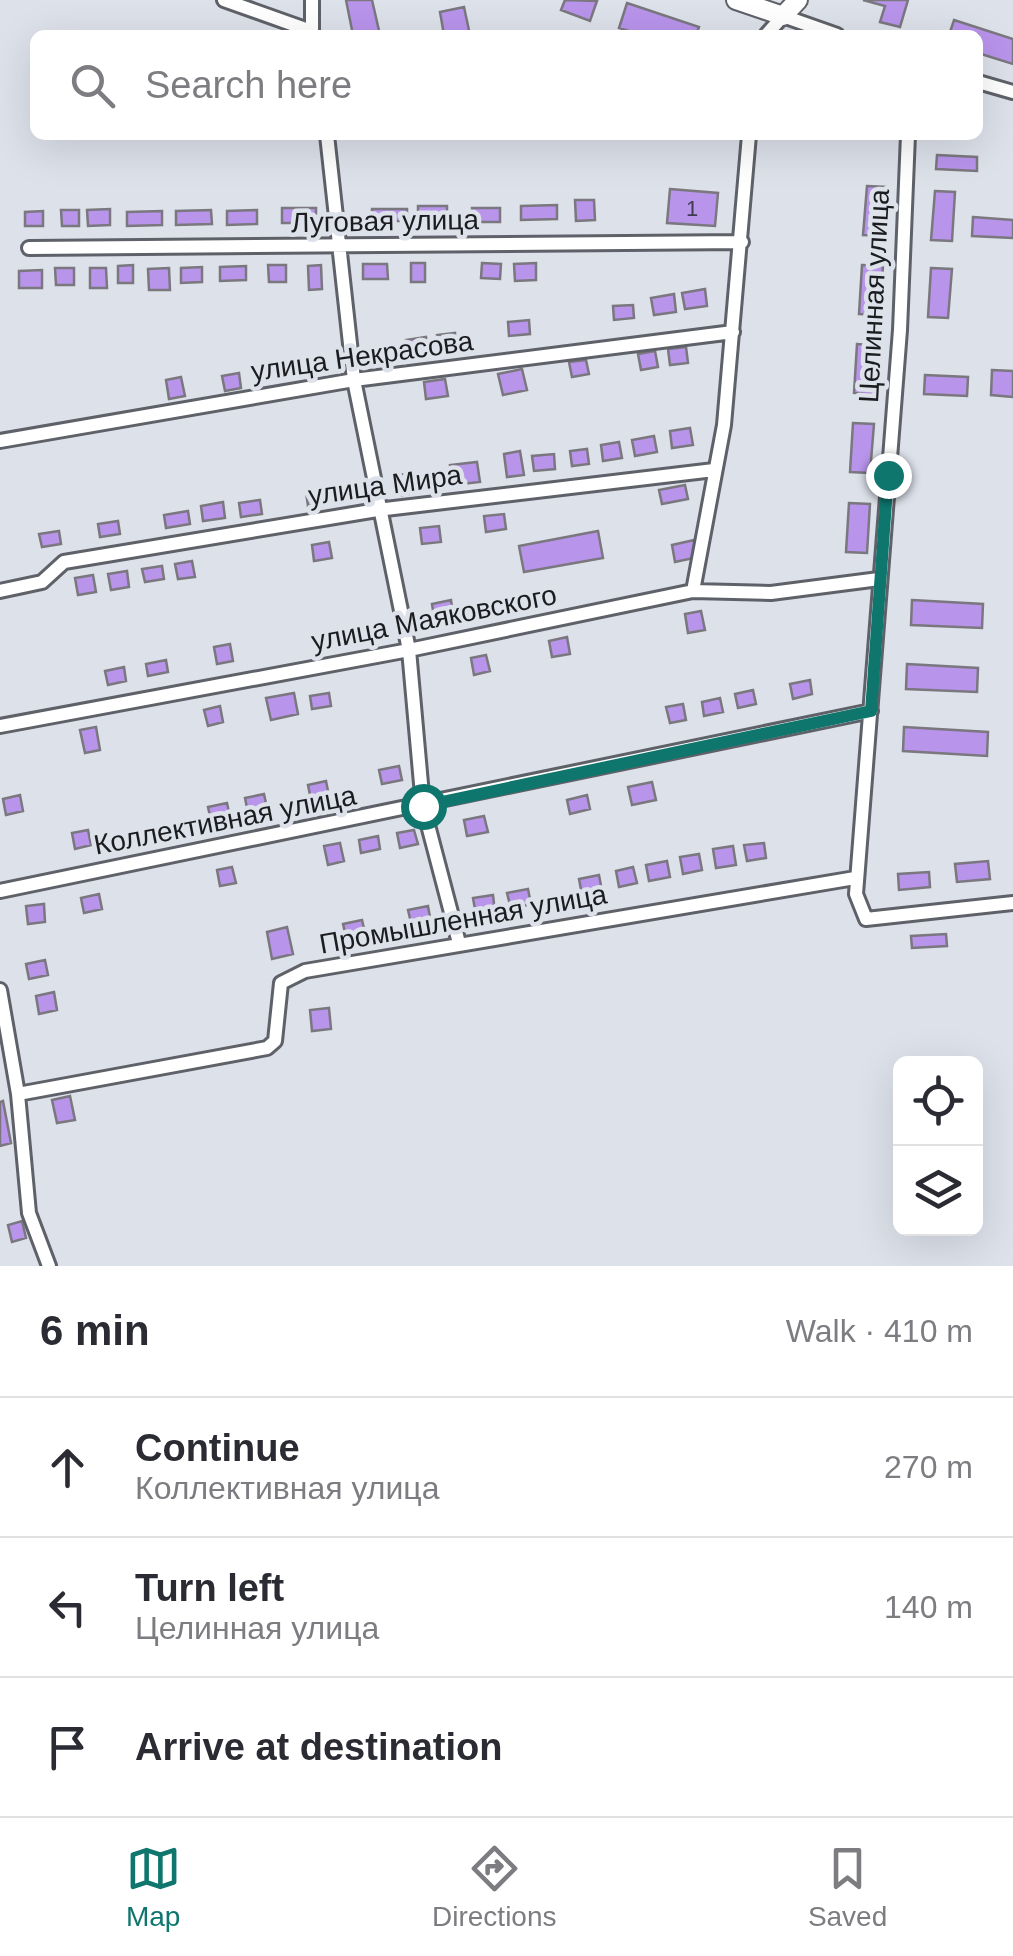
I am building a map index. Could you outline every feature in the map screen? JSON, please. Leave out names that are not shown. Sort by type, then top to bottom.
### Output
[{"type":"main road","points":[[736,0],[783,16],[798,0]]},
{"type":"street","points":[[224,0],[304,30]]},
{"type":"street","points":[[312,0],[312,30]]},
{"type":"street","points":[[770,30],[783,16],[823,30]]},
{"type":"street","points":[[983,83],[1013,92]]},
{"type":"street","points":[[329,140],[354,380],[377,510],[409,650],[423,806],[459,944]]},
{"type":"street","points":[[693,591],[733,332],[749,140]]},
{"type":"street","name":"Целинная улица","points":[[855,878],[900,330],[908,140]]},
{"type":"street","name":"Луговая улица","points":[[29,248],[742,242]]},
{"type":"street","name":"улица Некрасова","points":[[0,441],[354,380],[733,332]]},
{"type":"street","name":"улица Мира","points":[[0,591],[42,582],[64,562],[377,510],[714,470]]},
{"type":"street","name":"улица Маяковского","points":[[0,726],[409,650],[693,591],[771,593],[878,579]]},
{"type":"street","name":"Коллективная улица","points":[[0,891],[871,711]]},
{"type":"street","points":[[855,878],[866,919],[1013,903]]},
{"type":"street","name":"Промышленная улица","points":[[18,1094],[267,1048],[275,1041],[281,984],[304,972],[855,878]]},
{"type":"street","points":[[0,990],[18,1094],[30,1214],[49,1266]]},
{"type":"building","points":[[346,0],[372,0],[379,30],[352,30]]},
{"type":"building","points":[[565,0],[597,1],[590,21],[561,10]]},
{"type":"building","points":[[863,0],[908,0],[900,27],[880,22],[885,6]]},
{"type":"building","points":[[627,3],[699,27],[698,30],[619,28]]},
{"type":"building","points":[[464,7],[469,30],[443,30],[440,12]]},
{"type":"building","points":[[954,20],[1013,39],[1013,64],[983,55],[983,30],[951,30]]},
{"type":"building","points":[[937,155],[977,157],[977,171],[936,169]]},
{"type":"building","points":[[867,186],[887,187],[884,236],[863,235]]},
{"type":"building","points":[[670,189],[718,193],[715,226],[667,223]]},
{"type":"building","points":[[935,191],[955,192],[952,241],[931,240]]},
{"type":"building","points":[[575,200],[594,200],[595,220],[576,221]]},
{"type":"building","points":[[557,205],[557,219],[521,220],[521,206]]},
{"type":"building","points":[[418,206],[447,206],[447,221],[418,221]]},
{"type":"building","points":[[282,208],[316,208],[316,223],[282,223]]},
{"type":"building","points":[[472,208],[500,208],[500,222],[472,222]]},
{"type":"building","points":[[110,209],[110,225],[88,226],[87,210]]},
{"type":"building","points":[[372,209],[407,209],[407,221],[372,221]]},
{"type":"building","points":[[61,210],[79,210],[79,226],[62,226]]},
{"type":"building","points":[[211,210],[212,224],[176,225],[176,211]]},
{"type":"building","points":[[257,210],[257,224],[227,225],[227,211]]},
{"type":"building","points":[[43,211],[43,226],[25,226],[25,212]]},
{"type":"building","points":[[162,211],[162,225],[127,226],[127,212]]},
{"type":"building","points":[[973,217],[1013,220],[1013,238],[972,236]]},
{"type":"building","points":[[411,263],[425,263],[425,282],[411,282]]},
{"type":"building","points":[[482,263],[501,264],[500,279],[481,278]]},
{"type":"building","points":[[536,263],[536,280],[515,281],[514,264]]},
{"type":"building","points":[[363,264],[387,264],[388,279],[363,279]]},
{"type":"building","points":[[133,265],[133,283],[118,283],[118,266]]},
{"type":"building","points":[[268,265],[286,265],[286,282],[269,282]]},
{"type":"building","points":[[321,265],[322,289],[309,290],[308,266]]},
{"type":"building","points":[[862,265],[883,266],[880,315],[859,314]]},
{"type":"building","points":[[246,266],[246,280],[220,281],[220,267]]},
{"type":"building","points":[[202,267],[202,282],[181,283],[181,268]]},
{"type":"building","points":[[55,268],[74,268],[74,285],[56,285]]},
{"type":"building","points":[[90,268],[106,268],[107,288],[90,288]]},
{"type":"building","points":[[169,268],[170,290],[149,290],[148,269]]},
{"type":"building","points":[[931,268],[952,269],[948,318],[928,317]]},
{"type":"building","points":[[42,270],[42,288],[19,288],[19,271]]},
{"type":"building","points":[[705,289],[707,306],[685,309],[682,293]]},
{"type":"building","points":[[674,294],[676,312],[654,315],[651,298]]},
{"type":"building","points":[[633,305],[634,318],[614,320],[613,306]]},
{"type":"building","points":[[529,320],[530,334],[509,336],[508,322]]},
{"type":"building","points":[[455,333],[456,347],[439,349],[437,335]]},
{"type":"building","points":[[426,337],[428,352],[408,355],[406,340]]},
{"type":"building","points":[[857,344],[878,346],[874,395],[854,393]]},
{"type":"building","points":[[686,347],[688,363],[670,365],[668,349]]},
{"type":"building","points":[[655,351],[658,367],[641,370],[638,354]]},
{"type":"building","points":[[586,360],[589,374],[572,377],[569,362]]},
{"type":"building","points":[[522,369],[527,390],[503,395],[498,374]]},
{"type":"building","points":[[992,370],[1013,371],[1013,397],[991,395]]},
{"type":"building","points":[[239,373],[241,388],[225,391],[222,376]]},
{"type":"building","points":[[925,375],[968,377],[967,396],[924,394]]},
{"type":"building","points":[[181,377],[185,396],[169,399],[166,380]]},
{"type":"building","points":[[445,379],[448,396],[426,399],[424,382]]},
{"type":"building","points":[[853,423],[874,424],[870,473],[850,472]]},
{"type":"building","points":[[690,428],[693,445],[672,448],[670,431]]},
{"type":"building","points":[[654,436],[657,452],[635,456],[632,440]]},
{"type":"building","points":[[619,442],[622,458],[603,461],[601,445]]},
{"type":"building","points":[[587,449],[589,464],[572,466],[570,451]]},
{"type":"building","points":[[520,451],[524,475],[507,477],[504,454]]},
{"type":"building","points":[[554,454],[555,469],[534,471],[532,456]]},
{"type":"building","points":[[477,462],[480,482],[452,485],[450,465]]},
{"type":"building","points":[[412,473],[415,493],[402,495],[399,475]]},
{"type":"building","points":[[364,481],[367,499],[351,501],[348,484]]},
{"type":"building","points":[[685,485],[688,499],[662,504],[659,490]]},
{"type":"building","points":[[324,489],[326,503],[308,506],[306,492]]},
{"type":"building","points":[[260,500],[262,514],[241,517],[239,503]]},
{"type":"building","points":[[223,502],[225,518],[203,521],[201,506]]},
{"type":"building","points":[[849,503],[870,504],[867,553],[846,552]]},
{"type":"building","points":[[188,511],[190,524],[166,528],[164,515]]},
{"type":"building","points":[[504,514],[506,529],[486,532],[484,516]]},
{"type":"building","points":[[118,521],[120,534],[100,537],[98,524]]},
{"type":"building","points":[[439,526],[441,542],[422,544],[420,528]]},
{"type":"building","points":[[59,531],[61,544],[42,547],[39,534]]},
{"type":"building","points":[[598,531],[603,558],[524,572],[519,546]]},
{"type":"building","points":[[694,540],[698,557],[675,562],[672,545]]},
{"type":"building","points":[[329,542],[332,558],[314,561],[312,545]]},
{"type":"building","points":[[192,561],[195,577],[178,579],[175,564]]},
{"type":"building","points":[[162,566],[164,579],[145,582],[142,569]]},
{"type":"building","points":[[127,571],[129,587],[111,590],[108,574]]},
{"type":"building","points":[[93,575],[96,592],[78,595],[75,578]]},
{"type":"building","points":[[451,600],[453,614],[434,617],[432,604]]},
{"type":"building","points":[[912,600],[983,604],[982,628],[911,625]]},
{"type":"building","points":[[701,611],[705,630],[688,633],[685,614]]},
{"type":"building","points":[[567,637],[570,654],[552,657],[549,641]]},
{"type":"building","points":[[230,644],[233,661],[217,664],[214,647]]},
{"type":"building","points":[[486,655],[490,671],[474,675],[471,658]]},
{"type":"building","points":[[166,660],[168,672],[148,676],[146,664]]},
{"type":"building","points":[[907,664],[978,668],[977,692],[906,689]]},
{"type":"building","points":[[124,667],[126,681],[108,685],[105,671]]},
{"type":"building","points":[[810,680],[812,694],[793,699],[790,684]]},
{"type":"building","points":[[753,690],[756,704],[738,708],[735,694]]},
{"type":"building","points":[[294,693],[298,714],[271,720],[266,698]]},
{"type":"building","points":[[329,693],[331,706],[312,709],[310,696]]},
{"type":"building","points":[[720,698],[723,712],[704,716],[702,702]]},
{"type":"building","points":[[683,704],[686,720],[670,723],[666,707]]},
{"type":"building","points":[[220,706],[223,722],[208,726],[204,710]]},
{"type":"building","points":[[96,727],[100,750],[85,753],[80,730]]},
{"type":"building","points":[[904,727],[988,732],[987,756],[903,751]]},
{"type":"building","points":[[399,766],[402,780],[382,784],[379,770]]},
{"type":"building","points":[[326,781],[329,796],[311,800],[308,785]]},
{"type":"building","points":[[652,782],[656,800],[632,805],[628,787]]},
{"type":"building","points":[[264,794],[267,808],[248,813],[245,798]]},
{"type":"building","points":[[20,795],[23,811],[6,815],[3,799]]},
{"type":"building","points":[[587,795],[590,809],[570,814],[567,800]]},
{"type":"building","points":[[227,803],[230,817],[211,821],[208,807]]},
{"type":"building","points":[[484,816],[488,832],[467,836],[464,820]]},
{"type":"building","points":[[88,830],[91,845],[75,849],[72,833]]},
{"type":"building","points":[[414,830],[418,844],[400,848],[397,833]]},
{"type":"building","points":[[378,836],[380,849],[361,853],[359,840]]},
{"type":"building","points":[[340,843],[344,861],[328,865],[324,846]]},
{"type":"building","points":[[764,843],[766,858],[747,861],[744,845]]},
{"type":"building","points":[[733,846],[736,865],[716,868],[713,849]]},
{"type":"building","points":[[699,854],[702,870],[683,874],[680,857]]},
{"type":"building","points":[[667,861],[670,877],[649,881],[646,865]]},
{"type":"building","points":[[988,861],[990,879],[957,882],[955,864]]},
{"type":"building","points":[[232,867],[236,883],[220,886],[217,870]]},
{"type":"building","points":[[633,867],[637,883],[619,887],[616,871]]},
{"type":"building","points":[[929,872],[930,887],[899,890],[898,874]]},
{"type":"building","points":[[599,875],[602,891],[582,895],[579,879]]},
{"type":"building","points":[[528,889],[531,904],[511,909],[507,893]]},
{"type":"building","points":[[99,894],[102,909],[84,913],[81,898]]},
{"type":"building","points":[[493,895],[495,912],[476,915],[473,898]]},
{"type":"building","points":[[44,904],[45,922],[28,924],[26,906]]},
{"type":"building","points":[[428,906],[431,923],[412,927],[408,910]]},
{"type":"building","points":[[362,920],[366,937],[347,941],[343,924]]},
{"type":"building","points":[[287,927],[293,954],[272,959],[267,932]]},
{"type":"building","points":[[946,934],[947,946],[912,948],[911,936]]},
{"type":"building","points":[[45,960],[48,975],[29,979],[26,964]]},
{"type":"building","points":[[54,992],[57,1010],[39,1014],[36,996]]},
{"type":"building","points":[[329,1008],[331,1029],[312,1031],[310,1010]]},
{"type":"building","points":[[70,1096],[75,1120],[57,1123],[52,1100]]},
{"type":"building","points":[[3,1101],[11,1143],[0,1146],[0,1102]]},
{"type":"building","points":[[22,1221],[26,1238],[12,1242],[8,1225]]},
{"type":"route","points":[[423,806],[871,711],[888,475]]}]
